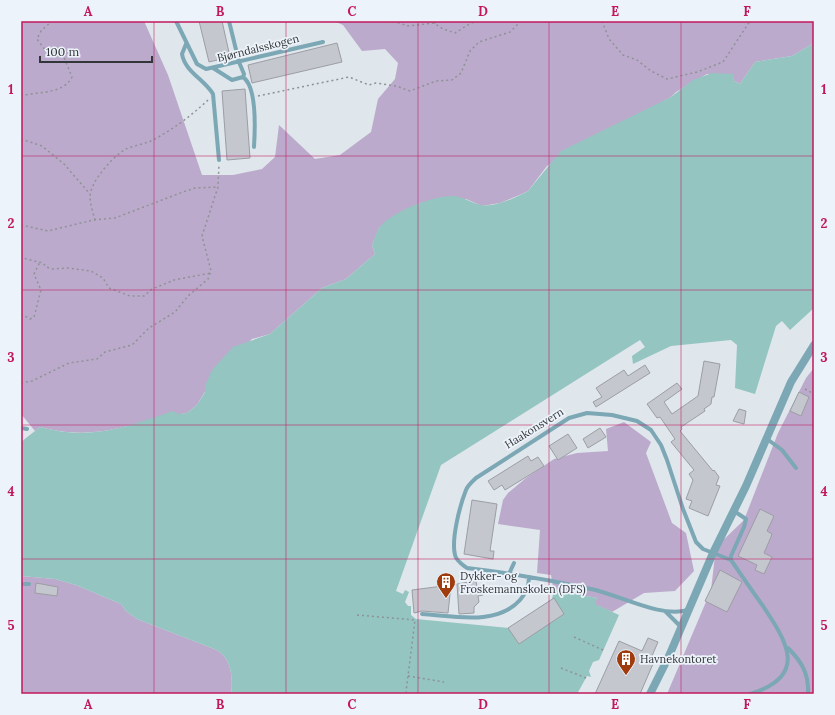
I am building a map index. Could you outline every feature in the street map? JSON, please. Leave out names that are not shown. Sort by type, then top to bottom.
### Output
[{"type":"street","points":[[650,694],[690,610],[713,553],[767,439],[790,382],[814,345]]},
{"type":"lane","name":"Bjørndalsskogen","points":[[176,21],[196,64],[206,69],[323,42]]},
{"type":"lane","points":[[230,21],[239,62],[244,74],[243,77],[247,80],[252,97],[255,126],[254,147]]},
{"type":"lane","name":"Bjørndalsskogen","points":[[186,44],[182,54],[185,64],[209,87],[213,94]]},
{"type":"lane","points":[[213,68],[232,80],[243,77]]},
{"type":"lane","points":[[213,94],[219,160]]},
{"type":"lane","name":"Haakonsvern","points":[[690,610],[666,612],[592,589],[529,577],[468,568],[460,563],[455,556],[454,541],[460,509],[467,488],[476,478],[569,418],[587,413],[612,415],[637,421],[651,430],[661,445],[696,542],[703,549],[731,560]]},
{"type":"lane","points":[[21,428],[27,429]]},
{"type":"lane","points":[[767,439],[782,450],[796,468]]},
{"type":"lane","points":[[733,511],[746,519],[744,527],[730,556],[731,560],[773,622],[787,648],[799,660],[807,673],[808,694]]},
{"type":"lane","points":[[510,574],[514,563]]},
{"type":"lane","points":[[422,614],[459,617],[502,613],[512,608],[522,598],[527,590],[529,577]]},
{"type":"lane","points":[[21,584],[29,584]]},
{"type":"lane","name":"Haakonsvern","points":[[666,612],[681,628]]},
{"type":"lane","points":[[750,694],[771,685],[782,674],[787,664],[787,648]]},
{"type":"path","points":[[21,96],[30,93],[42,93],[68,84],[72,77],[64,57],[59,53],[48,52],[41,46],[37,39],[41,31],[52,21]]},
{"type":"path","points":[[393,21],[408,26],[440,21]]},
{"type":"path","points":[[434,23],[443,29],[455,33],[471,23],[480,21]]},
{"type":"path","points":[[252,97],[349,77],[369,85],[376,83],[410,90],[436,81],[452,80],[458,77],[461,73],[470,51],[479,42],[510,32],[521,21]]},
{"type":"path","points":[[602,21],[609,39],[623,55],[637,60],[651,71],[667,79],[697,72],[723,62],[750,21]]},
{"type":"path","points":[[90,194],[95,183],[110,161],[124,150],[152,140],[174,128],[197,110],[213,94]]},
{"type":"path","points":[[21,139],[42,146],[64,164],[90,194],[95,220]]},
{"type":"path","points":[[21,383],[32,381],[69,364],[97,359],[105,352],[132,345],[149,328],[174,312],[188,296],[208,279],[211,273],[202,236],[218,187],[219,160]]},
{"type":"path","points":[[21,225],[48,231],[95,220],[127,215],[195,188],[218,187]]},
{"type":"path","points":[[21,255],[29,261],[40,262],[53,269],[68,268],[91,271],[103,278],[109,288],[130,296],[144,296],[151,290],[174,280],[211,273]]},
{"type":"path","points":[[21,314],[30,319],[34,317],[41,290],[34,274],[40,262]]},
{"type":"path","points":[[805,389],[814,394]]},
{"type":"path","points":[[357,615],[415,620],[406,692]]},
{"type":"path","points":[[574,637],[603,650]]},
{"type":"path","points":[[561,668],[586,678]]},
{"type":"path","points":[[408,676],[444,682]]},
{"type":"shaded area","points":[[21,21],[144,21],[168,75],[202,175],[233,175],[262,169],[275,157],[279,125],[315,159],[340,155],[371,132],[378,99],[395,79],[398,63],[385,49],[362,51],[343,25],[334,21],[814,21],[814,43],[792,56],[755,62],[740,84],[734,81],[732,74],[707,74],[676,92],[671,97],[547,166],[528,191],[500,203],[482,206],[466,199],[420,203],[390,219],[379,228],[372,245],[375,254],[346,279],[322,288],[270,334],[252,339],[207,388],[197,405],[187,413],[115,429],[80,433],[40,427],[35,431],[21,414]]},
{"type":"shaded area","points":[[814,43],[814,308],[790,330],[782,321],[776,326],[755,394],[735,388],[737,345],[731,340],[671,346],[633,364],[632,356],[645,347],[640,340],[441,465],[396,591],[403,594],[405,590],[409,592],[405,602],[408,606],[411,606],[411,615],[416,619],[509,628],[552,599],[554,590],[597,598],[595,604],[619,615],[599,660],[593,662],[589,671],[591,677],[587,676],[577,694],[231,694],[232,682],[229,664],[217,650],[137,619],[126,611],[121,604],[76,585],[55,579],[21,576],[21,442],[40,427],[76,433],[92,432],[124,427],[173,411],[178,414],[187,413],[197,405],[205,392],[205,386],[212,370],[233,347],[270,334],[322,288],[346,279],[375,254],[372,245],[377,232],[385,222],[393,216],[412,206],[444,197],[456,196],[486,206],[512,199],[528,191],[561,151],[671,97],[693,80],[712,73],[733,74],[734,81],[740,84],[755,62],[792,56]]},
{"type":"shaded area","points":[[814,368],[814,694],[667,694],[711,590],[716,547],[744,520],[778,433],[806,378]]},
{"type":"shaded area","points":[[624,422],[651,442],[646,453],[672,523],[686,533],[694,571],[675,591],[644,593],[612,612],[594,604],[597,598],[554,590],[554,593],[551,575],[537,573],[540,530],[498,524],[503,500],[508,493],[526,478],[554,459],[577,453],[608,451],[606,429]]},
{"type":"shaded area","points":[[21,576],[55,579],[76,585],[121,604],[126,611],[137,619],[217,650],[229,664],[232,682],[231,694],[21,694]]},
{"type":"building","points":[[199,21],[222,21],[230,57],[209,62]]},
{"type":"building","points":[[337,43],[342,62],[252,83],[248,65]]},
{"type":"building","points":[[245,89],[250,158],[227,160],[222,91]]},
{"type":"building","points":[[704,361],[720,364],[714,397],[712,397],[711,404],[704,409],[705,411],[681,427],[682,429],[680,431],[719,477],[716,485],[720,486],[708,516],[689,508],[692,501],[686,499],[693,480],[689,474],[694,470],[671,442],[675,439],[660,417],[657,418],[647,404],[677,383],[682,389],[664,402],[672,414],[698,396]]},
{"type":"building","points":[[645,365],[650,373],[596,407],[593,402],[602,397],[596,388],[624,370],[628,376]]},
{"type":"building","points":[[799,392],[809,397],[801,416],[790,411]]},
{"type":"building","points":[[739,409],[746,411],[744,424],[733,421]]},
{"type":"building","points":[[600,428],[606,437],[588,448],[583,439]]},
{"type":"building","points":[[568,434],[577,448],[558,460],[549,446]]},
{"type":"building","points":[[528,456],[531,461],[538,457],[544,466],[505,490],[502,485],[494,490],[488,481]]},
{"type":"building","points":[[472,500],[497,504],[490,551],[494,551],[493,559],[464,554]]},
{"type":"building","points":[[760,509],[774,516],[767,531],[772,534],[764,553],[772,557],[764,574],[755,570],[757,565],[738,556]]},
{"type":"building","points":[[720,570],[742,582],[727,612],[705,601]]},
{"type":"building","points":[[476,581],[477,587],[482,586],[483,595],[478,596],[479,602],[474,607],[474,613],[459,614],[457,584]]},
{"type":"building","points":[[36,583],[58,587],[57,596],[35,593]]},
{"type":"building","points":[[451,585],[448,613],[422,611],[414,613],[412,590]]},
{"type":"building","points":[[554,598],[564,614],[519,644],[508,628]]},
{"type":"building","name":"Havnekontoret","points":[[648,638],[658,642],[652,656],[656,657],[640,694],[595,694],[619,641],[642,651]]},
{"type":"place","name":"Dykker- og Froskemannskolen (DFS)","points":[[446,599]]},
{"type":"place","name":"Havnekontoret","points":[[626,676]]}]
